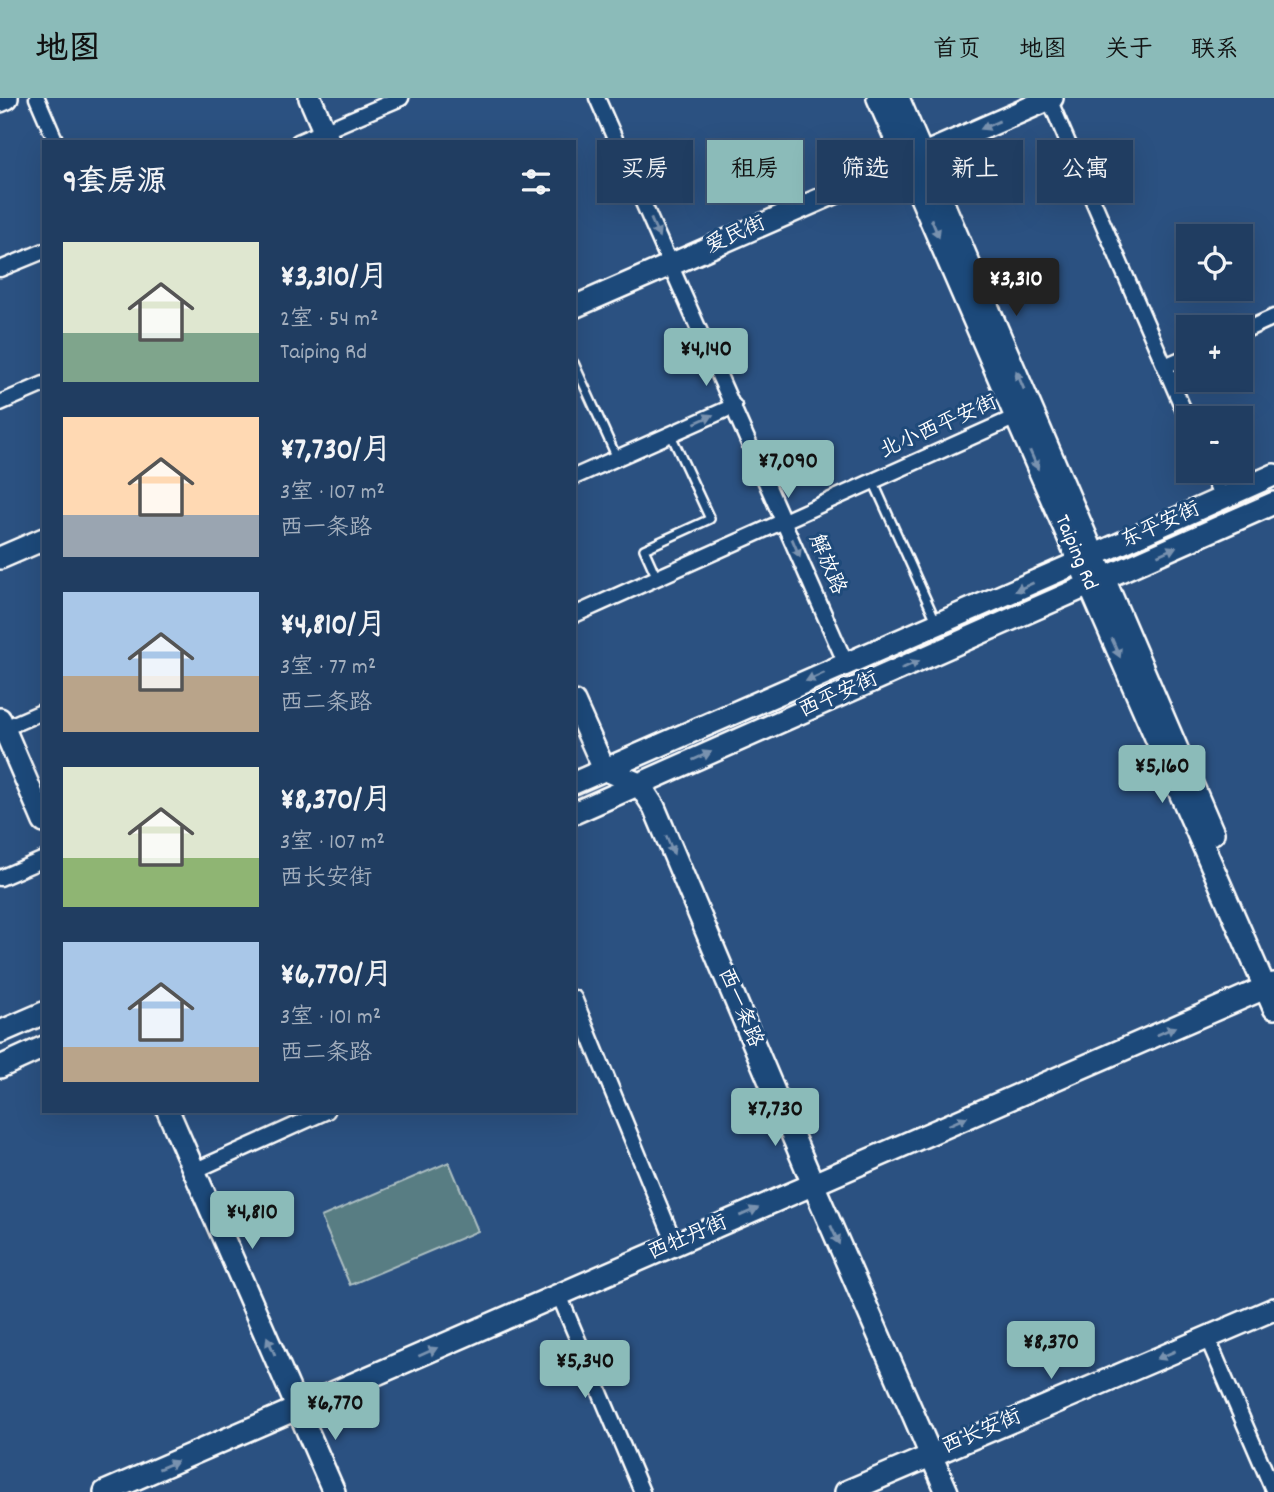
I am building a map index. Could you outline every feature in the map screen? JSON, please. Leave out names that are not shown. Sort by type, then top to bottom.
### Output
[{"type":"main road","points":[[0,101],[7,98]]},
{"type":"main road","points":[[310,98],[327,136]]},
{"type":"main road","name":"Taiping Rd","points":[[878,98],[914,157],[1271,983],[1274,1008]]},
{"type":"main road","name":"Taiping Rd","points":[[898,98],[914,157],[1016,417],[1087,559]]},
{"type":"main road","name":"爱民街","points":[[576,306],[1051,99]]},
{"type":"main road","name":"东平安街","points":[[1087,559],[1274,475]]},
{"type":"main road","name":"东平安街","points":[[1097,582],[1274,503]]},
{"type":"main road","points":[[0,558],[42,540]]},
{"type":"main road","name":"西平安街","points":[[576,782],[1087,559]]},
{"type":"main road","name":"西平安街","points":[[576,812],[1097,582]]},
{"type":"main road","points":[[576,706],[604,769],[639,784]]},
{"type":"main road","points":[[1,726],[42,818]]},
{"type":"main road","name":"西一条路","points":[[639,784],[654,807],[947,1492]]},
{"type":"main road","name":"西牡丹街","points":[[105,1492],[1271,983]]},
{"type":"main road","points":[[0,1032],[42,1014]]},
{"type":"main road","points":[[0,1067],[42,1048]]},
{"type":"main road","points":[[170,1113],[334,1492]]},
{"type":"main road","name":"西长安街","points":[[846,1492],[1274,1309]]},
{"type":"street","points":[[37,98],[55,140]]},
{"type":"street","points":[[308,140],[327,136],[401,98]]},
{"type":"street","name":"解放路","points":[[600,99],[846,664]]},
{"type":"street","points":[[1051,99],[1182,406]]},
{"type":"street","points":[[0,269],[42,251]]},
{"type":"street","points":[[1253,327],[1274,317]]},
{"type":"street","points":[[1165,366],[1176,361]]},
{"type":"street","points":[[0,403],[42,385]]},
{"type":"street","points":[[576,476],[734,406]]},
{"type":"street","name":"北小西平安街","points":[[576,614],[1016,417]]},
{"type":"street","points":[[1215,483],[1222,498]]},
{"type":"street","points":[[1,726],[42,712]]},
{"type":"street","points":[[0,878],[42,860]]},
{"type":"street","points":[[576,1005],[675,1244]]},
{"type":"street","points":[[194,1171],[323,1113]]},
{"type":"street","points":[[559,1295],[642,1492]]},
{"type":"street","points":[[1208,1337],[1274,1492]]},
{"type":"lane","points":[[576,367],[617,458]]},
{"type":"lane","points":[[657,578],[644,549],[710,519],[670,434]]},
{"type":"lane","points":[[873,481],[938,624]]},
{"type":"green space","points":[[449,1162],[478,1231],[350,1285],[321,1217]]}]
